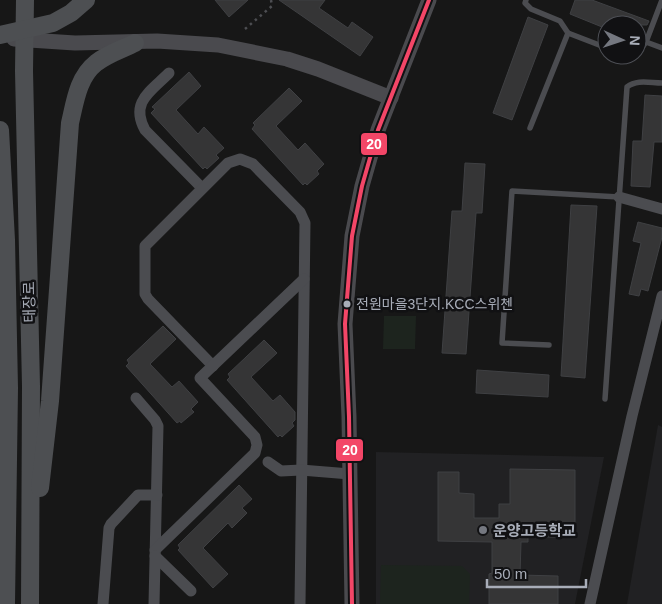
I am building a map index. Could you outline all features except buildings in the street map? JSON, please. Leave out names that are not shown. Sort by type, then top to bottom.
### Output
[{"type":"main road","name":"태장로","points":[[25,0],[24,71],[31,386],[30,604]]},
{"type":"main road","points":[[0,36],[53,22],[71,13],[86,0]]},
{"type":"main road","points":[[30,580],[50,401],[70,124],[76,95],[85,76],[96,63],[135,43]]},
{"type":"main road","name":"태장로","points":[[0,130],[6,240],[9,388],[5,604]]},
{"type":"main road","points":[[0,566],[5,604]]},
{"type":"street","points":[[389,97],[423,0]]},
{"type":"street","points":[[352,604],[348,473],[340,324],[348,234],[358,181],[374,127],[389,97],[429,0]]},
{"type":"street","points":[[0,36],[75,43],[185,42],[252,51],[318,69],[389,97]]},
{"type":"street","points":[[169,73],[141,101],[138,109],[140,120],[145,130],[202,188]]},
{"type":"street","points":[[212,366],[145,294],[146,246],[228,163],[240,159],[253,164],[304,217],[305,223],[300,604]]},
{"type":"street","points":[[619,197],[662,208]]},
{"type":"street","points":[[155,553],[255,453],[257,445],[254,438],[200,378],[304,279]]},
{"type":"street","points":[[590,604],[632,416],[662,296]]},
{"type":"street","points":[[136,398],[158,426],[154,604]]},
{"type":"street","points":[[268,462],[281,471],[301,470],[348,473]]},
{"type":"street","points":[[347,604],[348,473]]},
{"type":"street","points":[[103,604],[109,528],[138,495],[157,495]]},
{"type":"street","points":[[155,553],[191,591]]},
{"type":"lane","points":[[526,0],[525,3],[531,9],[560,21],[568,33],[597,44]]},
{"type":"lane","points":[[647,39],[662,0]]},
{"type":"lane","points":[[530,128],[568,33]]},
{"type":"lane","points":[[647,42],[662,48]]},
{"type":"lane","points":[[605,399],[627,86],[640,82],[662,83]]},
{"type":"lane","points":[[549,345],[502,343],[512,191],[619,197]]},
{"type":"path","points":[[245,29],[272,6],[271,0]]},
{"type":"shaded area","points":[[384,316],[416,316],[415,349],[383,349]]},
{"type":"shaded area","points":[[658,425],[662,427],[662,604],[627,604]]},
{"type":"shaded area","name":"운양고등학교","points":[[376,452],[604,457],[575,604],[376,604]]},
{"type":"shaded area","points":[[381,565],[462,566],[470,574],[469,604],[380,604]]},
{"type":"transit line","name":"20","points":[[352,604],[349,417],[345,324],[352,236],[362,186],[378,130],[429,0]]},
{"type":"place","name":"전원마을3단지.KCC스위첸","points":[[347,304]]},
{"type":"place","name":"운양고등학교","points":[[483,530]]}]
